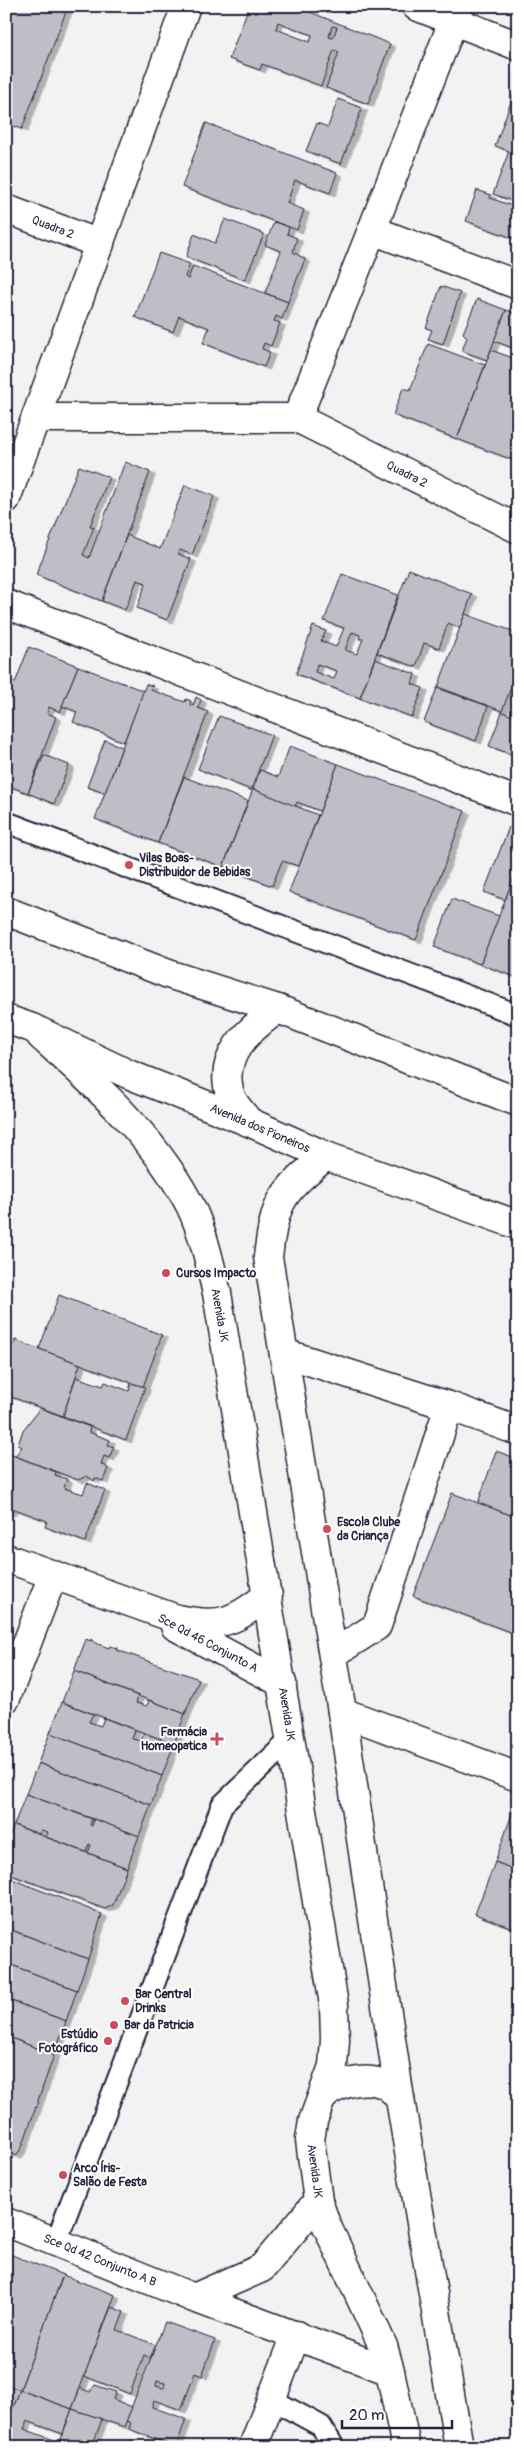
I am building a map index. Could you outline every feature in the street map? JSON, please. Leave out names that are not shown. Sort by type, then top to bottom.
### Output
[{"type":"street","points":[[6,499],[186,6]]},
{"type":"street","points":[[416,6],[456,13],[518,46]]},
{"type":"street","points":[[36,418],[297,418],[456,13]]},
{"type":"street","name":"Quadra 2","points":[[6,209],[100,244]]},
{"type":"street","points":[[372,230],[518,285]]},
{"type":"street","name":"Quadra 2","points":[[297,418],[518,529]]},
{"type":"street","points":[[6,604],[518,802]]},
{"type":"street","points":[[6,911],[171,974],[278,1009],[518,1102]]},
{"type":"street","points":[[248,1122],[231,1097],[229,1082],[231,1055],[241,1040],[278,1009]]},
{"type":"street","name":"Avenida dos Pioneiros","points":[[6,1019],[32,1028],[128,1074],[248,1122],[326,1156],[518,1224]]},
{"type":"street","name":"Avenida JK","points":[[32,1028],[99,1088],[148,1140],[186,1197],[206,1246],[217,1293],[268,1595],[334,2005],[335,2040],[333,2066],[313,2121],[310,2140],[318,2201],[326,2224],[382,2346],[390,2372],[406,2447]]},
{"type":"street","points":[[326,1156],[291,1185],[279,1204],[272,1228],[268,1256],[333,1654],[400,2099],[458,2447]]},
{"type":"street","points":[[284,1353],[449,1406],[518,1431]]},
{"type":"street","points":[[333,1654],[377,1626],[449,1406]]},
{"type":"street","name":"Sce Qd 46 Conjunto A","points":[[6,1558],[177,1619],[203,1624],[222,1622],[241,1616],[268,1595]]},
{"type":"street","points":[[6,1698],[53,1576]]},
{"type":"street","name":"Sce Qd 46 Conjunto A","points":[[134,1604],[282,1683]]},
{"type":"street","points":[[342,1712],[518,1777]]},
{"type":"street","points":[[322,2098],[335,2086],[363,2082],[387,2086],[400,2099]]},
{"type":"street","points":[[194,2298],[262,2268],[318,2201]]},
{"type":"street","name":"Sce Qd 42 Conjunto A B","points":[[6,2222],[194,2298],[390,2372]]},
{"type":"street","points":[[253,2447],[296,2335]]},
{"type":"lane","points":[[6,822],[518,1015]]},
{"type":"lane","points":[[56,2242],[222,1805],[291,1740]]},
{"type":"lane","points":[[271,2399],[321,2426],[334,2447]]},
{"type":"building","points":[[6,6],[68,6],[22,129],[6,123]]},
{"type":"building","points":[[249,6],[295,6],[390,44],[368,104],[326,88],[339,52],[334,50],[321,86],[262,64],[260,70],[229,59]],"holes":[[[278,22],[312,35],[310,42],[276,29]],[[332,26],[337,27],[333,38],[329,37]]]},
{"type":"building","points":[[516,88],[518,89],[518,203],[493,194],[509,151],[495,146]]},
{"type":"building","points":[[338,99],[362,108],[341,164],[306,151],[317,123],[328,127]]},
{"type":"building","points":[[206,123],[337,173],[330,193],[295,180],[287,203],[304,210],[297,230],[182,187]]},
{"type":"building","points":[[477,190],[491,195],[490,198],[518,208],[518,240],[466,221]]},
{"type":"building","points":[[225,219],[264,234],[245,280],[186,257],[194,234],[215,243]]},
{"type":"building","points":[[274,222],[289,227],[287,234],[297,238],[293,252],[305,259],[288,302],[265,293],[281,251],[265,245]]},
{"type":"building","points":[[159,253],[190,264],[185,277],[188,279],[193,266],[288,302],[282,319],[276,316],[274,321],[280,323],[271,346],[264,343],[262,349],[270,352],[264,367],[203,343],[209,328],[179,316],[173,332],[135,317]]},
{"type":"building","points":[[441,286],[460,293],[443,344],[428,339],[432,330],[426,328]]},
{"type":"building","points":[[477,299],[506,310],[487,360],[462,351],[467,337],[463,333]]},
{"type":"building","points":[[506,310],[518,314],[518,350],[494,341]]},
{"type":"building","points":[[428,344],[485,365],[457,439],[393,415],[403,388],[410,390]]},
{"type":"building","points":[[491,350],[518,360],[518,462],[457,439]]},
{"type":"building","points":[[125,462],[150,472],[102,601],[36,575],[79,466],[109,477],[90,526],[94,527],[83,555],[89,558]]},
{"type":"building","points":[[185,485],[214,496],[192,555],[180,550],[178,554],[191,559],[167,620],[137,608],[146,583],[137,580],[125,610],[102,601],[127,535],[160,549]]},
{"type":"building","points":[[409,569],[472,594],[460,628],[448,623],[439,648],[424,643],[416,667],[377,653]]},
{"type":"building","points":[[342,574],[398,595],[360,698],[296,674],[313,626],[326,631],[321,641],[336,647],[344,628],[324,621]],"holes":[[[352,632],[360,635],[359,639],[363,639],[357,654],[345,650]],[[317,664],[337,671],[334,679],[315,672]]]},
{"type":"building","points":[[465,614],[518,633],[518,669],[502,711],[438,687]]},
{"type":"building","points":[[29,647],[78,666],[60,712],[49,707],[47,713],[56,717],[28,793],[6,785],[6,680],[15,683]]},
{"type":"building","points":[[375,659],[415,674],[412,684],[423,688],[412,717],[360,698]]},
{"type":"building","points":[[78,666],[144,691],[124,742],[73,722],[77,712],[62,706]]},
{"type":"building","points":[[146,684],[153,686],[151,690],[185,702],[186,699],[191,701],[190,705],[193,706],[196,697],[201,700],[198,708],[208,712],[158,843],[95,819]]},
{"type":"building","points":[[437,688],[488,706],[476,741],[424,722]]},
{"type":"building","points":[[502,712],[518,718],[518,757],[489,746]]},
{"type":"building","points":[[219,716],[272,735],[251,790],[198,769]]},
{"type":"building","points":[[105,740],[122,747],[105,793],[87,787]]},
{"type":"building","points":[[290,746],[338,764],[320,811],[297,802],[295,807],[253,789],[260,770],[278,777]]},
{"type":"building","points":[[44,755],[69,765],[54,804],[28,793]]},
{"type":"building","points":[[338,764],[465,811],[416,940],[289,892]]},
{"type":"building","points":[[184,777],[248,801],[223,867],[158,843]]},
{"type":"building","points":[[253,789],[318,815],[299,866],[282,861],[272,886],[223,867]]},
{"type":"building","points":[[509,827],[518,831],[518,867],[505,900],[484,892]]},
{"type":"building","points":[[518,867],[518,978],[480,964]]},
{"type":"building","points":[[452,899],[499,916],[480,964],[434,947]]},
{"type":"building","points":[[59,1295],[162,1335],[143,1387],[39,1349]]},
{"type":"building","points":[[15,1340],[80,1364],[63,1416],[6,1395],[6,1364]]},
{"type":"building","points":[[76,1377],[103,1386],[105,1382],[129,1391],[131,1383],[145,1387],[126,1440],[63,1416]]},
{"type":"building","points":[[40,1408],[90,1427],[89,1432],[110,1440],[108,1445],[114,1447],[109,1458],[104,1456],[101,1464],[108,1468],[103,1481],[95,1478],[94,1481],[87,1476],[78,1480],[15,1456],[22,1447],[18,1445],[23,1430]]},
{"type":"building","points":[[496,1451],[518,1459],[518,1518],[478,1503]]},
{"type":"building","points":[[7,1453],[56,1472],[55,1475],[67,1479],[64,1488],[83,1494],[87,1483],[105,1490],[85,1542],[45,1527],[47,1521],[12,1508],[10,1513],[6,1512]]},
{"type":"building","points":[[452,1493],[518,1518],[518,1635],[413,1596]]},
{"type":"building","points":[[86,1639],[91,1641],[91,1639],[95,1643],[109,1648],[110,1646],[118,1648],[117,1650],[199,1679],[185,1714],[74,1671]]},
{"type":"building","points":[[74,1671],[138,1696],[136,1703],[147,1706],[149,1700],[185,1714],[174,1744],[62,1702]]},
{"type":"building","points":[[62,1702],[93,1714],[89,1722],[101,1726],[104,1718],[135,1730],[132,1739],[141,1741],[144,1733],[174,1744],[162,1776],[50,1733]]},
{"type":"building","points":[[50,1733],[162,1776],[151,1805],[38,1763]]},
{"type":"building","points":[[38,1763],[151,1805],[139,1836],[26,1794]]},
{"type":"building","points":[[26,1794],[92,1819],[90,1825],[92,1826],[94,1819],[139,1836],[127,1868],[88,1853],[91,1845],[89,1844],[86,1852],[46,1837],[48,1832],[41,1830],[39,1834],[14,1825]]},
{"type":"building","points":[[513,1811],[518,1813],[518,1871],[495,1862]]},
{"type":"building","points":[[14,1825],[127,1868],[113,1905],[105,1909],[6,1873],[6,1845]]},
{"type":"building","points":[[495,1862],[518,1871],[518,1930],[475,1914]]},
{"type":"building","points":[[6,1877],[102,1914],[88,1959],[6,1928]]},
{"type":"building","points":[[6,1928],[88,1959],[77,1990],[6,1963]]},
{"type":"building","points":[[6,1963],[77,1990],[66,2021],[6,1999]]},
{"type":"building","points":[[6,1999],[66,2021],[54,2055],[6,2036]]},
{"type":"building","points":[[6,2036],[54,2055],[22,2147],[16,2156],[6,2152]]},
{"type":"building","points":[[12,2255],[63,2275],[20,2390],[6,2385],[6,2364],[12,2351],[6,2349],[6,2270]]},
{"type":"building","points":[[63,2275],[115,2295],[72,2409],[20,2390]]},
{"type":"building","points":[[111,2307],[124,2312],[117,2330],[156,2345],[150,2358],[144,2355],[130,2394],[84,2376]]},
{"type":"building","points":[[165,2322],[215,2340],[202,2376],[195,2373],[181,2410],[154,2400],[152,2407],[186,2419],[176,2447],[129,2429],[131,2423],[126,2421]],"holes":[[[157,2381],[165,2383],[164,2388],[156,2386]]]},
{"type":"building","points":[[6,2385],[20,2390],[6,2427]]},
{"type":"building","points":[[95,2385],[116,2392],[113,2399],[132,2407],[124,2427],[72,2409],[80,2388],[90,2392]]},
{"type":"building","points":[[20,2390],[72,2409],[63,2434],[27,2421],[24,2429],[54,2440],[52,2447],[6,2447],[6,2427]]},
{"type":"building","points":[[72,2409],[102,2419],[92,2447],[58,2447]]},
{"type":"building","points":[[132,2440],[151,2447],[129,2447]]},
{"type":"place","name":"Vilas Boas- Distribuidor de Bebidas","points":[[129,865]]},
{"type":"place","name":"Cursos Impacto","points":[[166,1273]]},
{"type":"place","name":"Escola Clube da Criança","points":[[327,1529]]},
{"type":"place","name":"Farmácia Homeopatica","points":[[217,1739]]},
{"type":"place","name":"Bar Central Drinks","points":[[125,2001]]},
{"type":"place","name":"Bar da Patricia","points":[[114,2025]]},
{"type":"place","name":"Estúdio Fotográfico","points":[[108,2041]]},
{"type":"place","name":"Arco Íris- Salão de Festa","points":[[63,2175]]}]
